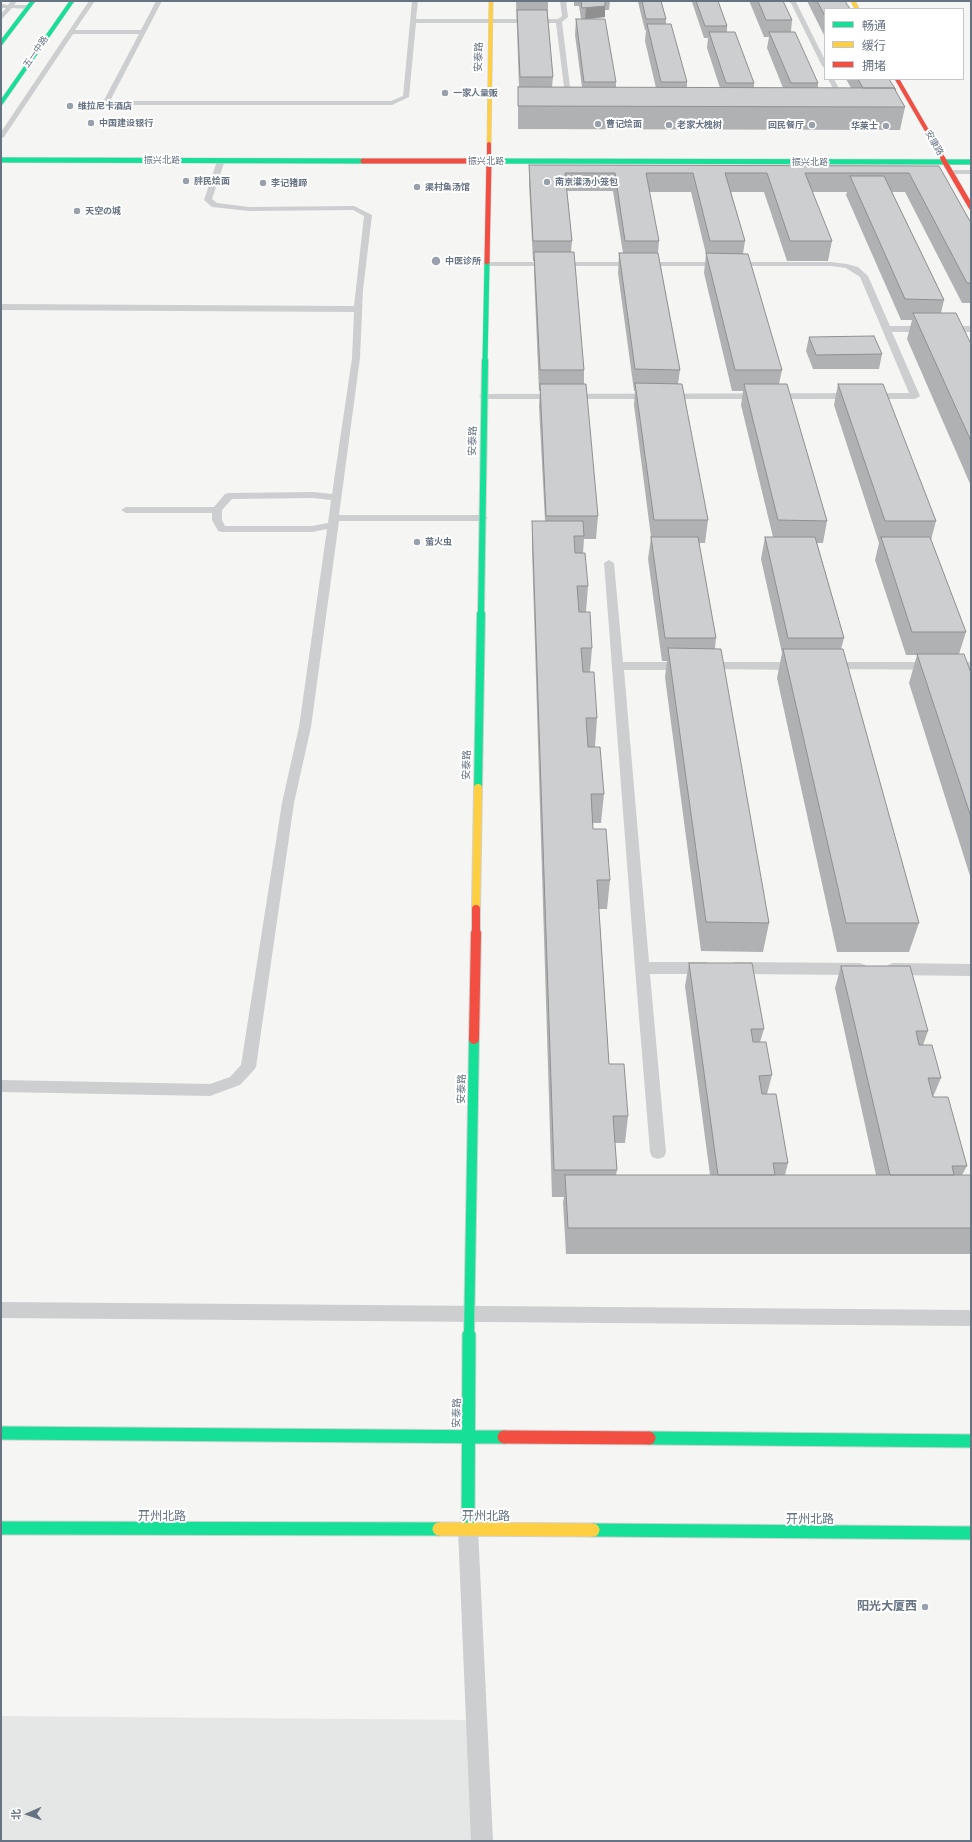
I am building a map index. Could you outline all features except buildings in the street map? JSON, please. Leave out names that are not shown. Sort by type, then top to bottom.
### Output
[{"type":"street","name":"五一中路","points":[[1,103],[72,1]]},
{"type":"street","name":"安泰路","points":[[468,1529],[469,1314],[491,1]]},
{"type":"street","points":[[1,43],[31,4]]},
{"type":"street","name":"安康路","points":[[898,80],[934,150],[945,162],[971,207]]},
{"type":"street","points":[[934,150],[951,150]]},
{"type":"street","name":"振兴北路","points":[[1,160],[971,162]]},
{"type":"street","points":[[1,1433],[971,1440]]},
{"type":"street","name":"开州北路","points":[[1,1528],[468,1529],[971,1533]]},
{"type":"lane","points":[[1,18],[15,1]]},
{"type":"lane","points":[[1,137],[92,1]]},
{"type":"lane","points":[[159,1],[107,100],[113,103],[392,103],[406,97],[415,1]]},
{"type":"lane","points":[[413,21],[559,21],[565,17],[563,1]]},
{"type":"lane","points":[[790,1],[793,2],[824,64]]},
{"type":"lane","points":[[1,6],[31,4]]},
{"type":"lane","points":[[559,21],[568,95],[570,100],[584,103]]},
{"type":"lane","points":[[71,32],[142,32]]},
{"type":"lane","points":[[828,104],[839,102],[840,96],[832,80]]},
{"type":"lane","points":[[1,1086],[210,1090],[235,1081],[248,1067],[288,803],[305,727],[356,358],[358,309],[368,215],[354,208],[249,209],[215,205],[208,200],[221,160]]},
{"type":"lane","points":[[951,172],[971,172]]},
{"type":"lane","points":[[484,396],[915,396],[864,276],[855,269],[847,266],[831,264],[486,264]]},
{"type":"lane","points":[[1,307],[358,309]]},
{"type":"lane","points":[[886,329],[971,329]]},
{"type":"lane","points":[[337,497],[313,495],[229,496],[217,510],[217,520],[222,529],[312,529],[333,522],[482,518]]},
{"type":"lane","points":[[126,510],[217,510]]},
{"type":"lane","points":[[609,564],[658,1152]]},
{"type":"lane","points":[[618,666],[971,666]]},
{"type":"lane","points":[[642,968],[971,970]]},
{"type":"lane","points":[[1,1310],[971,1318]]},
{"type":"lane","points":[[468,1529],[482,1841]]},
{"type":"shaded area","points":[[1,1716],[474,1720],[475,1841],[1,1841]]},
{"type":"traffic: fast","points":[[1,43],[33,1]]},
{"type":"traffic: fast","points":[[1,103],[72,1]]},
{"type":"traffic: fast","points":[[1,160],[363,161]]},
{"type":"traffic: fast","points":[[470,161],[971,162]]},
{"type":"traffic: fast","points":[[478,788],[487,262]]},
{"type":"traffic: fast","points":[[468,1529],[469,1314],[474,1039]]},
{"type":"traffic: fast","points":[[1,1433],[504,1437]]},
{"type":"traffic: fast","points":[[649,1438],[971,1441]]},
{"type":"traffic: fast","points":[[1,1528],[439,1529]]},
{"type":"traffic: fast","points":[[593,1530],[971,1533]]},
{"type":"traffic: slow","points":[[489,144],[491,1]]},
{"type":"traffic: slow","points":[[853,1],[856,8]]},
{"type":"traffic: slow","points":[[476,909],[478,788]]},
{"type":"traffic: slow","points":[[439,1529],[593,1530]]},
{"type":"traffic: jam","points":[[898,80],[971,207]]},
{"type":"traffic: jam","points":[[487,262],[489,144]]},
{"type":"traffic: jam","points":[[363,161],[470,161]]},
{"type":"traffic: jam","points":[[474,1039],[476,909]]},
{"type":"traffic: jam","points":[[504,1437],[649,1438]]},
{"type":"place","name":"一家人量贩","points":[[445,93]]},
{"type":"place","name":"维拉尼卡酒店","points":[[70,106]]},
{"type":"place","name":"中国建设银行","points":[[91,123]]},
{"type":"place","name":"曹记烩面","points":[[598,124]]},
{"type":"place","name":"老家大槐树","points":[[669,125]]},
{"type":"place","name":"回民餐厅","points":[[812,125]]},
{"type":"place","name":"华莱士","points":[[886,126]]},
{"type":"place","name":"胖民烩面","points":[[186,181]]},
{"type":"place","name":"南京灌汤小笼包","points":[[547,182]]},
{"type":"place","name":"李记猪蹄","points":[[263,183]]},
{"type":"place","name":"渠村鱼汤馆","points":[[417,187]]},
{"type":"place","name":"天空の城","points":[[77,211]]},
{"type":"place","name":"中医诊所","points":[[436,261]]},
{"type":"place","name":"萤火虫","points":[[417,542]]},
{"type":"place","name":"阳光大厦西","points":[[925,1607]]}]
